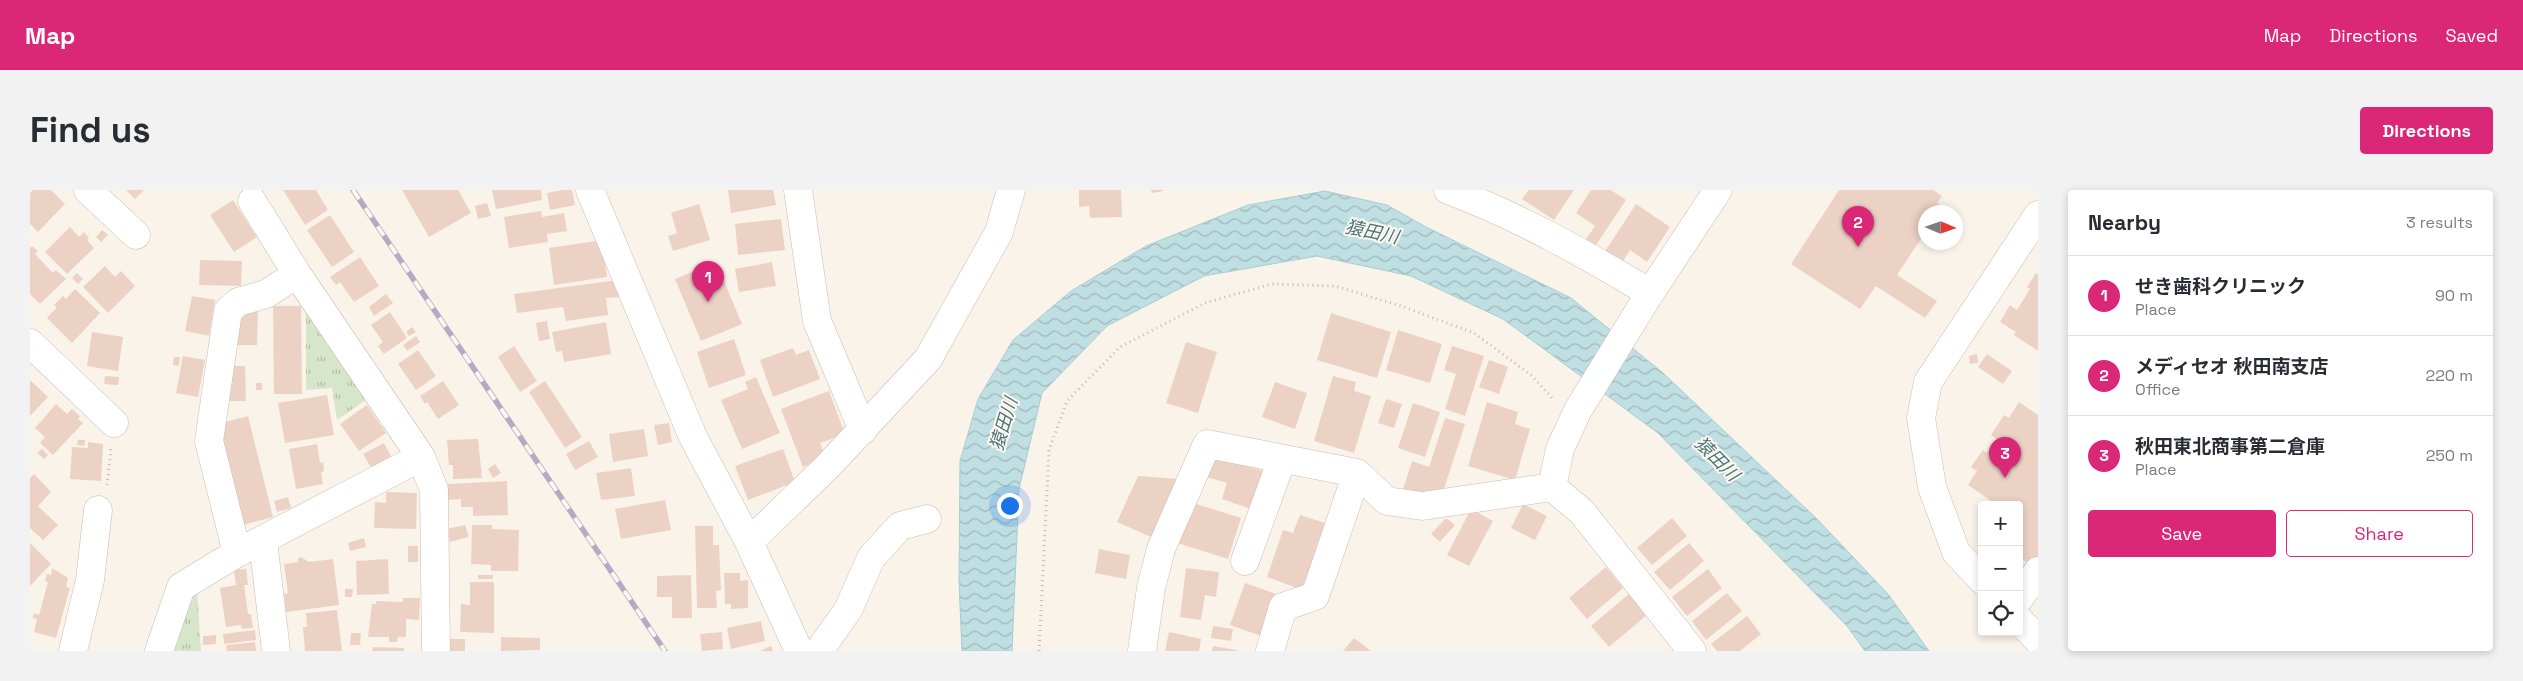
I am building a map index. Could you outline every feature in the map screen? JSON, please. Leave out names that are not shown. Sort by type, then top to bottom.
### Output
[{"type":"street","points":[[88,190],[136,235]]},
{"type":"street","points":[[590,190],[693,437],[748,542],[799,651]]},
{"type":"street","points":[[798,190],[817,321],[863,430]]},
{"type":"street","points":[[748,542],[827,468],[928,359],[999,232],[1011,190]]},
{"type":"street","points":[[1448,190],[1478,201],[1570,245],[1650,293]]},
{"type":"street","points":[[1552,487],[1560,449],[1576,415],[1650,293],[1718,190]]},
{"type":"street","points":[[252,201],[298,274],[421,457],[434,490],[436,651]]},
{"type":"street","points":[[1978,576],[1956,552],[1932,487],[1922,418],[1928,382],[2038,215]]},
{"type":"street","points":[[237,553],[209,441],[228,311],[238,302],[266,294],[298,274]]},
{"type":"street","points":[[30,343],[114,423]]},
{"type":"street","points":[[1142,651],[1152,588],[1161,549],[1207,444],[1357,473],[1387,501],[1422,506],[1552,487],[1582,512],[1692,651]]},
{"type":"street","points":[[159,651],[181,587],[237,553],[264,541],[421,457]]},
{"type":"street","points":[[1245,561],[1282,459]]},
{"type":"street","points":[[1270,651],[1283,607],[1315,596],[1357,473]]},
{"type":"street","points":[[73,651],[90,580],[98,510]]},
{"type":"street","points":[[819,651],[848,610],[870,558],[900,526],[927,519]]},
{"type":"street","points":[[264,541],[276,651]]},
{"type":"street","points":[[2023,593],[2038,571]]},
{"type":"street","points":[[2023,624],[2038,640]]},
{"type":"path","points":[[1039,651],[1049,450],[1067,401],[1120,347],[1206,303],[1271,284],[1335,286],[1404,307],[1474,333],[1531,375],[1576,415]]},
{"type":"path","points":[[98,510],[107,487],[114,423]]},
{"type":"green space","points":[[306,310],[367,399],[337,420],[332,388],[306,390]]},
{"type":"green space","points":[[197,589],[201,651],[173,651],[185,600]]},
{"type":"water","name":"猿田川","points":[[1325,191],[1387,205],[1426,227],[1571,298],[1663,373],[1817,519],[1888,594],[1929,651],[1865,651],[1847,626],[1658,433],[1503,319],[1411,276],[1317,256],[1204,276],[1107,326],[1042,393],[1019,489],[1012,651],[962,651],[959,582],[960,461],[978,399],[1013,340],[1071,291],[1146,246],[1248,205]]},
{"type":"building","points":[[30,190],[51,190],[65,204],[38,232],[30,224]]},
{"type":"building","points":[[126,190],[144,190],[135,199]]},
{"type":"building","points":[[283,190],[316,190],[328,210],[305,225]]},
{"type":"building","points":[[402,190],[458,190],[471,213],[429,237]]},
{"type":"building","points":[[492,190],[541,190],[542,200],[496,209]]},
{"type":"building","points":[[572,190],[575,205],[550,210],[547,193]]},
{"type":"building","points":[[728,190],[773,190],[776,205],[731,213]]},
{"type":"building","points":[[1079,190],[1121,190],[1122,217],[1090,218],[1089,206],[1079,207]]},
{"type":"building","points":[[1151,190],[1163,190],[1163,191],[1152,193]]},
{"type":"building","points":[[1529,190],[1574,190],[1554,220],[1522,199]]},
{"type":"building","points":[[1591,190],[1611,190],[1626,200],[1594,248],[1584,242],[1595,226],[1576,213]]},
{"type":"building","points":[[1839,190],[1933,190],[1942,196],[1937,203],[1940,205],[1918,205],[1918,243],[1897,275],[1937,301],[1925,318],[1876,286],[1860,309],[1791,264]]},
{"type":"building","points":[[233,200],[257,237],[234,252],[210,215]]},
{"type":"building","points":[[487,203],[491,216],[478,219],[475,206]]},
{"type":"building","points":[[699,204],[710,240],[673,251],[668,236],[677,233],[671,213]]},
{"type":"building","points":[[1636,204],[1670,227],[1647,262],[1630,250],[1621,264],[1604,253]]},
{"type":"building","points":[[541,211],[542,217],[564,213],[567,231],[547,234],[548,242],[509,248],[504,217]]},
{"type":"building","points":[[330,215],[354,252],[332,267],[307,230]]},
{"type":"building","points":[[781,219],[785,250],[738,255],[735,224]]},
{"type":"building","points":[[70,227],[79,237],[84,232],[89,238],[87,240],[94,248],[67,274],[45,252]]},
{"type":"building","points":[[102,230],[108,235],[101,242],[96,237]]},
{"type":"building","points":[[602,240],[607,277],[554,285],[549,248]]},
{"type":"building","points":[[32,246],[38,251],[35,254],[53,273],[56,270],[66,279],[40,304],[30,294],[30,248]]},
{"type":"building","points":[[360,257],[379,286],[354,302],[340,282],[336,285],[330,277]]},
{"type":"building","points":[[200,260],[242,261],[241,286],[199,285]]},
{"type":"building","points":[[716,262],[742,324],[701,341],[675,279]]},
{"type":"building","points":[[772,262],[776,286],[739,292],[735,269]]},
{"type":"building","points":[[105,266],[115,277],[121,271],[135,286],[108,313],[83,287]]},
{"type":"building","points":[[77,273],[83,279],[78,284],[72,278]]},
{"type":"building","points":[[2036,273],[2038,275],[2038,351],[2014,335],[2016,332],[2000,322],[2010,305],[2017,310],[2030,289],[2027,287]]},
{"type":"building","points":[[618,280],[620,297],[606,298],[608,315],[566,321],[563,307],[517,313],[514,294]]},
{"type":"building","points":[[75,289],[100,313],[72,343],[47,318],[57,307],[54,305],[63,296],[66,299]]},
{"type":"building","points":[[386,294],[393,303],[374,316],[369,307]]},
{"type":"building","points":[[192,296],[215,300],[209,336],[185,331]]},
{"type":"building","points":[[273,306],[301,306],[302,394],[274,394]]},
{"type":"building","points":[[236,310],[258,310],[257,345],[236,345]]},
{"type":"building","points":[[390,312],[407,338],[384,354],[378,346],[383,342],[371,325]]},
{"type":"building","points":[[1331,313],[1391,332],[1377,378],[1317,360]]},
{"type":"building","points":[[547,321],[550,339],[539,341],[536,323]]},
{"type":"building","points":[[606,322],[611,354],[564,362],[562,351],[556,352],[552,332]]},
{"type":"building","points":[[412,327],[416,332],[409,336],[406,332]]},
{"type":"building","points":[[1398,330],[1442,344],[1430,383],[1386,370]]},
{"type":"building","points":[[92,332],[123,337],[118,371],[87,366]]},
{"type":"building","points":[[416,336],[420,342],[407,351],[403,345]]},
{"type":"building","points":[[734,339],[746,375],[709,388],[697,352]]},
{"type":"building","points":[[1186,342],[1217,352],[1198,413],[1166,403]]},
{"type":"building","points":[[514,346],[537,381],[520,392],[498,357]]},
{"type":"building","points":[[1452,346],[1484,356],[1465,416],[1445,409],[1456,374],[1444,370]]},
{"type":"building","points":[[793,348],[796,355],[809,350],[820,379],[773,397],[760,360]]},
{"type":"building","points":[[418,350],[436,376],[416,390],[398,364]]},
{"type":"building","points":[[1977,354],[1978,363],[1970,364],[1969,356]]},
{"type":"building","points":[[1987,354],[2012,371],[2003,384],[1978,367]]},
{"type":"building","points":[[183,356],[205,360],[198,397],[176,393]]},
{"type":"building","points":[[174,357],[180,357],[179,366],[173,365]]},
{"type":"building","points":[[1489,360],[1508,367],[1499,394],[1479,387]]},
{"type":"building","points":[[225,366],[245,366],[246,401],[226,401]]},
{"type":"building","points":[[105,376],[119,377],[118,385],[104,384]]},
{"type":"building","points":[[1333,376],[1356,382],[1354,391],[1371,396],[1354,453],[1314,441]]},
{"type":"building","points":[[756,377],[780,433],[742,449],[721,400],[748,389],[745,382]]},
{"type":"building","points":[[30,380],[48,397],[30,416]]},
{"type":"building","points":[[443,381],[459,405],[438,419],[427,402],[425,404],[420,396]]},
{"type":"building","points":[[545,381],[582,437],[565,448],[529,392]]},
{"type":"building","points":[[1275,382],[1307,393],[1295,429],[1262,417]]},
{"type":"building","points":[[256,383],[262,383],[262,390],[256,390]]},
{"type":"building","points":[[829,391],[845,434],[820,443],[826,458],[803,467],[781,409]]},
{"type":"building","points":[[327,395],[334,435],[285,443],[278,403]]},
{"type":"building","points":[[1386,399],[1402,404],[1394,428],[1378,423]]},
{"type":"building","points":[[1487,402],[1518,412],[1515,424],[1530,429],[1515,480],[1468,466]]},
{"type":"building","points":[[2019,402],[2038,415],[2038,558],[2033,566],[2023,560],[2023,501],[1991,501],[1968,485],[1977,471],[1971,467],[1983,450],[1987,453],[1997,439],[1991,435],[2004,415],[2009,418]]},
{"type":"building","points":[[1413,403],[1440,412],[1425,457],[1398,448]]},
{"type":"building","points":[[56,404],[67,414],[72,409],[80,416],[78,419],[83,423],[53,455],[40,443],[45,437],[35,428]]},
{"type":"building","points":[[367,405],[386,433],[359,451],[340,424]]},
{"type":"building","points":[[248,416],[273,517],[243,525],[217,424]]},
{"type":"building","points":[[1445,418],[1465,424],[1444,489],[1418,494],[1403,489],[1412,461],[1429,467]]},
{"type":"building","points":[[669,423],[672,442],[658,445],[654,425]]},
{"type":"building","points":[[644,429],[648,456],[613,462],[609,434]]},
{"type":"building","points":[[478,439],[482,478],[453,479],[453,465],[449,465],[447,440]]},
{"type":"building","points":[[78,440],[85,440],[84,446],[77,445]]},
{"type":"building","points":[[589,441],[598,457],[575,470],[566,454]]},
{"type":"building","points":[[88,442],[103,444],[101,481],[70,479],[72,447],[88,448]]},
{"type":"building","points":[[384,443],[393,460],[373,471],[363,454]]},
{"type":"building","points":[[317,444],[320,463],[323,462],[324,471],[321,472],[323,484],[296,489],[289,449]]},
{"type":"building","points":[[42,449],[48,455],[44,459],[37,453]]},
{"type":"building","points":[[783,449],[795,482],[748,500],[735,466]]},
{"type":"building","points":[[1209,454],[1263,471],[1251,509],[1222,499],[1227,483],[1203,476]]},
{"type":"building","points":[[495,464],[501,473],[493,478],[488,469]]},
{"type":"building","points":[[631,468],[635,496],[601,500],[596,473]]},
{"type":"building","points":[[34,474],[51,492],[38,506],[58,525],[43,540],[30,528],[30,478]]},
{"type":"building","points":[[1138,476],[1180,479],[1153,538],[1117,522]]},
{"type":"building","points":[[507,481],[508,515],[473,516],[473,507],[461,507],[461,499],[448,500],[448,484]]},
{"type":"building","points":[[386,492],[417,493],[416,529],[374,528],[375,502],[386,503]]},
{"type":"building","points":[[288,497],[291,508],[277,512],[274,501]]},
{"type":"building","points":[[665,500],[671,530],[621,539],[615,509]]},
{"type":"building","points":[[1196,504],[1241,518],[1228,559],[1177,543],[1187,514],[1192,516]]},
{"type":"building","points":[[1523,504],[1547,516],[1535,540],[1511,528]]},
{"type":"building","points":[[1471,509],[1493,521],[1469,566],[1447,555]]},
{"type":"building","points":[[1300,515],[1325,523],[1302,590],[1267,577],[1283,530],[1293,533]]},
{"type":"building","points":[[1446,518],[1455,525],[1440,542],[1431,534]]},
{"type":"building","points":[[1672,518],[1687,536],[1652,565],[1637,548]]},
{"type":"building","points":[[465,525],[469,537],[450,542],[447,529]]},
{"type":"building","points":[[472,525],[492,525],[492,529],[519,530],[518,571],[491,571],[491,565],[471,564]]},
{"type":"building","points":[[695,526],[713,526],[713,545],[719,545],[721,590],[716,591],[717,608],[697,608]]},
{"type":"building","points":[[364,538],[366,547],[350,551],[348,543]]},
{"type":"building","points":[[30,543],[51,564],[30,586]]},
{"type":"building","points":[[1689,543],[1704,561],[1670,590],[1654,572]]},
{"type":"building","points":[[408,546],[418,546],[418,562],[408,562]]},
{"type":"building","points":[[1099,549],[1130,555],[1126,579],[1095,573]]},
{"type":"building","points":[[301,557],[309,562],[333,559],[339,605],[286,612],[284,594],[288,593],[284,564],[298,562],[298,558]]},
{"type":"building","points":[[388,559],[389,594],[357,595],[356,561]]},
{"type":"building","points":[[1606,567],[1623,588],[1587,619],[1569,598]]},
{"type":"building","points":[[52,568],[68,578],[66,587],[70,588],[56,638],[34,632],[37,619],[33,618],[34,613],[39,615],[48,582],[45,581],[47,574],[51,575]]},
{"type":"building","points":[[1186,568],[1219,572],[1216,597],[1205,595],[1201,620],[1180,617]]},
{"type":"building","points":[[246,569],[248,585],[244,585],[248,614],[251,614],[253,628],[242,629],[241,625],[226,627],[220,588],[236,585],[234,570]]},
{"type":"building","points":[[1708,569],[1722,588],[1687,616],[1672,597]]},
{"type":"building","points":[[724,573],[740,573],[740,581],[748,580],[748,608],[731,609],[731,604],[725,604]]},
{"type":"building","points":[[478,575],[493,575],[493,579],[478,579]]},
{"type":"building","points":[[691,575],[692,618],[672,618],[672,597],[657,597],[657,576]]},
{"type":"building","points":[[470,582],[494,582],[494,633],[460,632],[461,604],[470,605]]},
{"type":"building","points":[[1245,583],[1276,594],[1261,636],[1230,625]]},
{"type":"building","points":[[345,589],[353,589],[352,597],[345,597]]},
{"type":"building","points":[[1727,593],[1742,611],[1706,640],[1692,621]]},
{"type":"building","points":[[1629,594],[1647,615],[1609,647],[1591,626]]},
{"type":"building","points":[[403,598],[420,598],[419,620],[406,619],[406,637],[398,637],[397,642],[389,642],[389,637],[368,637],[372,604],[376,604],[376,601],[403,602]]},
{"type":"building","points":[[337,610],[342,651],[305,651],[303,627],[307,627],[306,613]]},
{"type":"building","points":[[1747,616],[1761,634],[1740,651],[1717,651],[1711,644]]},
{"type":"building","points":[[761,621],[765,641],[731,649],[727,628]]},
{"type":"building","points":[[1213,626],[1233,629],[1231,641],[1211,638]]},
{"type":"building","points":[[255,630],[256,640],[224,644],[223,634]]},
{"type":"building","points":[[722,632],[723,649],[702,651],[700,634]]},
{"type":"building","points":[[1169,632],[1201,639],[1199,651],[1165,651]]},
{"type":"building","points":[[351,633],[361,633],[360,645],[350,645]]},
{"type":"building","points":[[216,635],[216,644],[203,645],[203,636]]},
{"type":"building","points":[[501,637],[540,638],[540,650],[501,651]]},
{"type":"building","points":[[1354,638],[1371,651],[1343,651]]},
{"type":"building","points":[[450,639],[465,639],[465,651],[449,651]]},
{"type":"building","points":[[255,642],[256,651],[227,651],[226,645]]},
{"type":"building","points":[[771,646],[773,651],[760,651]]},
{"type":"building","points":[[1213,646],[1237,650],[1237,651],[1212,651]]},
{"type":"building","points":[[373,647],[404,648],[404,651],[372,651]]},
{"type":"railway","points":[[353,190],[665,651]]},
{"type":"place","name":"メディセオ 秋田南支店","points":[[1858,247]]},
{"type":"place","name":"せき歯科クリニック","points":[[708,302]]},
{"type":"place","name":"秋田東北商事第二倉庫","points":[[2005,478]]}]
